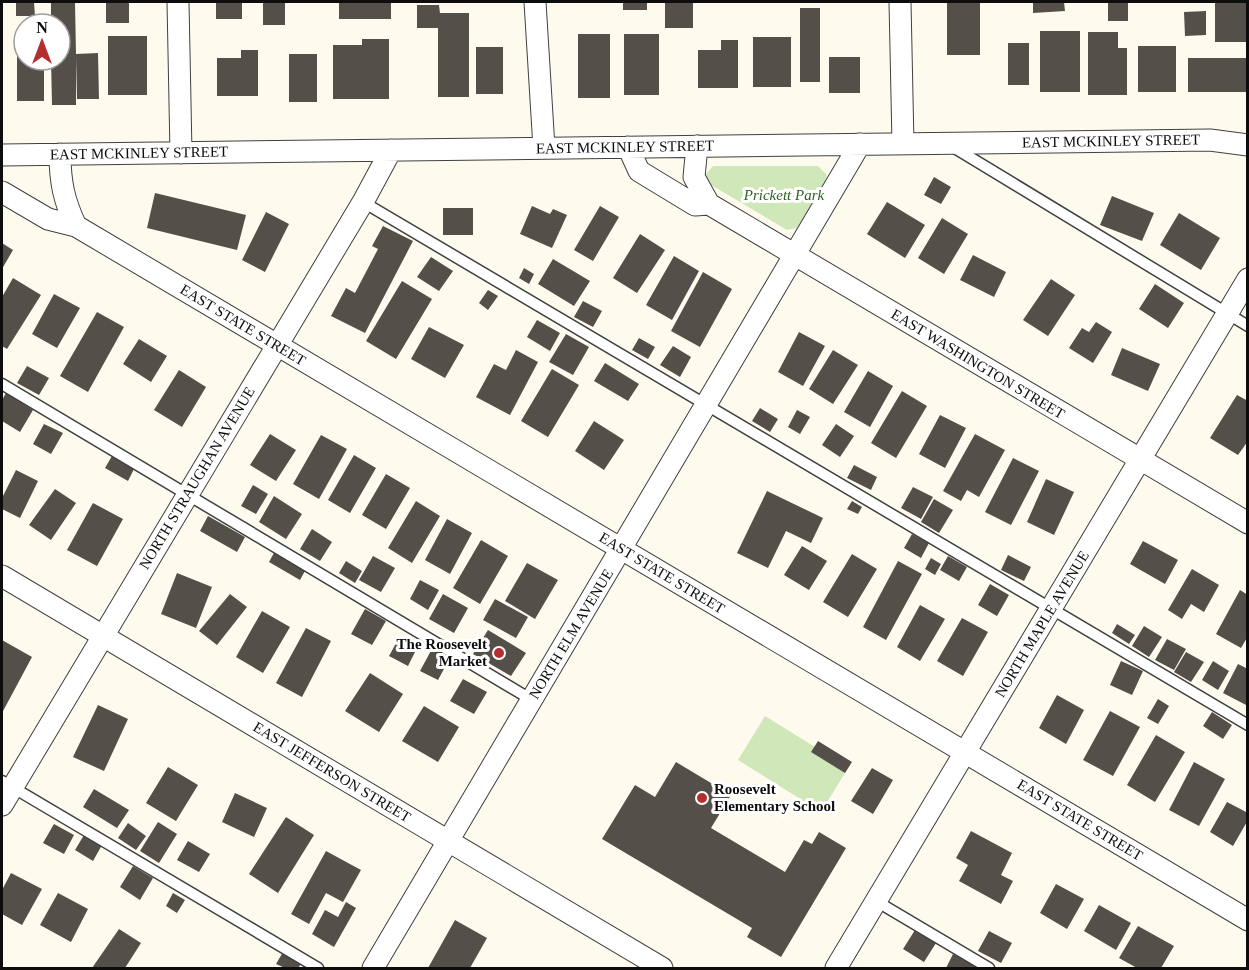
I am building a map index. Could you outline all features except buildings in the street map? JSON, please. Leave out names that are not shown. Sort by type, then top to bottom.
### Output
[{"type":"street","points":[[178,2],[182,153]]},
{"type":"street","points":[[535,2],[544,148]]},
{"type":"street","points":[[900,2],[903,144]]},
{"type":"street","name":"EAST MCKINLEY STREET","points":[[2,155],[1210,140],[1248,145]]},
{"type":"street","name":"NORTH ELM AVENUE","points":[[373,969],[860,144]]},
{"type":"street","points":[[697,146],[694,177],[709,204]]},
{"type":"street","name":"EAST WASHINGTON STREET","points":[[628,147],[639,171],[695,205],[709,204],[1248,524]]},
{"type":"street","name":"NORTH STRAUGHAN AVENUE","points":[[5,791],[103,637],[363,202],[391,150]]},
{"type":"street","points":[[60,154],[60,184],[76,226]]},
{"type":"street","name":"EAST STATE STREET","points":[[2,192],[48,219],[76,226],[1248,920]]},
{"type":"street","name":"NORTH MAPLE AVENUE","points":[[836,969],[1248,279]]},
{"type":"street","name":"EAST JEFFERSON STREET","points":[[2,576],[662,969]]},
{"type":"lane","points":[[947,143],[1248,326]]},
{"type":"lane","points":[[363,202],[1248,725]]},
{"type":"lane","points":[[2,384],[532,700]]},
{"type":"lane","points":[[5,791],[318,969]]},
{"type":"lane","points":[[876,902],[988,969]]},
{"type":"green space","name":"Prickett Park","points":[[713,166],[818,166],[827,175],[797,228],[787,230],[706,182],[705,175]]},
{"type":"green space","points":[[765,716],[815,747],[845,773],[821,812],[738,760]]},
{"type":"place","name":"The Roosevelt Market","points":[[499,653]]},
{"type":"place","name":"Roosevelt Elementary School","points":[[702,798]]}]
